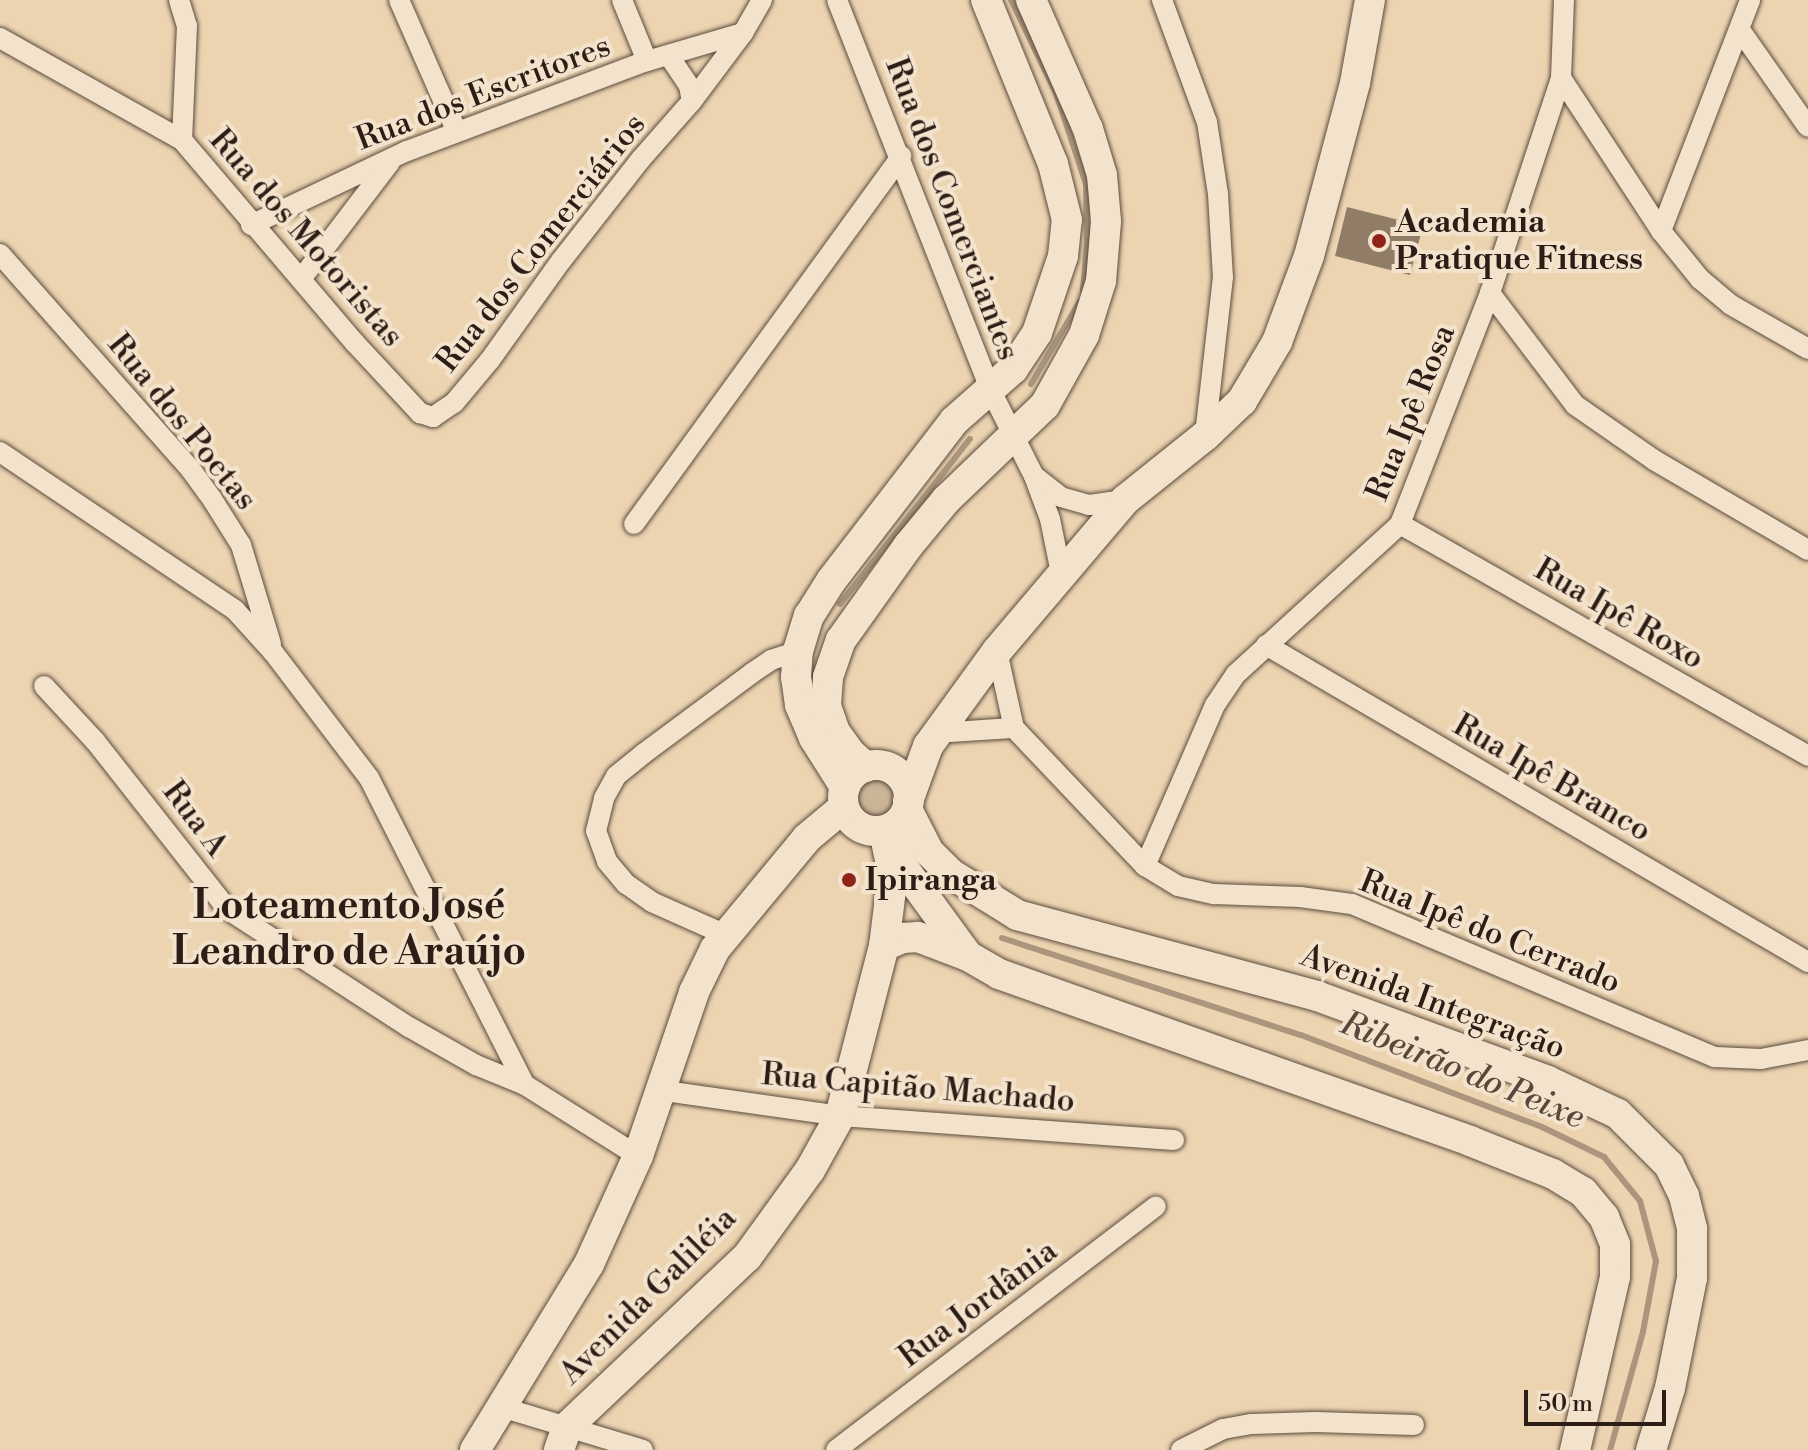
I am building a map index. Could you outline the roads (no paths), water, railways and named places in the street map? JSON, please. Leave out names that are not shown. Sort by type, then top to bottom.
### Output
[{"type":"street","points":[[179,0],[187,26],[182,140]]},
{"type":"street","points":[[399,0],[457,132]]},
{"type":"street","points":[[622,0],[647,61]]},
{"type":"street","name":"Rua dos Comerciários","points":[[433,417],[454,403],[490,360],[561,261],[641,159],[692,101],[743,33],[762,0]]},
{"type":"street","name":"Rua dos Comerciantes","points":[[837,0],[901,156],[990,389],[1012,438],[1034,476],[1050,519],[1061,573]]},
{"type":"street","points":[[968,956],[903,867],[897,817],[903,781],[860,782],[814,738],[800,705],[796,677],[798,651],[809,616],[831,581],[954,421],[1013,369],[1037,333],[1063,256],[1067,220],[1053,164],[986,0]]},
{"type":"street","points":[[897,817],[858,826],[860,782],[851,754],[835,732],[826,706],[828,677],[841,640],[908,546],[946,500],[1045,405],[1084,335],[1101,281],[1106,221],[1102,175],[1088,129],[1031,0]]},
{"type":"street","points":[[1162,0],[1207,122],[1218,194],[1223,277],[1205,436]]},
{"type":"street","points":[[897,817],[932,739],[997,651],[1125,500],[1205,436],[1242,401],[1277,342],[1309,256],[1355,83],[1370,0]]},
{"type":"street","name":"Rua Ipê Rosa","points":[[1145,866],[1215,705],[1236,674],[1400,524],[1490,293],[1561,78],[1564,0]]},
{"type":"street","points":[[1661,231],[1750,0]]},
{"type":"street","points":[[1740,30],[1808,127]]},
{"type":"street","name":"Rua dos Escritores","points":[[251,225],[457,132],[647,61],[743,33]]},
{"type":"street","name":"Rua dos Motoristas","points":[[0,38],[182,140],[251,225],[420,413],[433,417]]},
{"type":"street","name":"Rua dos Comerciários","points":[[669,56],[689,86],[692,101]]},
{"type":"street","points":[[1561,78],[1661,231],[1700,279],[1731,305],[1808,349]]},
{"type":"street","points":[[634,524],[901,156]]},
{"type":"street","points":[[301,279],[392,159]]},
{"type":"street","name":"Rua dos Poetas","points":[[0,254],[191,470],[212,499],[241,545],[273,652]]},
{"type":"street","points":[[1490,293],[1575,405],[1633,447],[1808,550]]},
{"type":"street","points":[[0,452],[121,537],[201,585],[235,610],[273,652],[369,778],[525,1085]]},
{"type":"street","points":[[1034,476],[1061,497],[1089,505],[1125,500]]},
{"type":"street","name":"Rua Ipê Roxo","points":[[1400,524],[1808,756]]},
{"type":"street","name":"Rua Ipê Branco","points":[[1266,645],[1808,962]]},
{"type":"street","points":[[726,935],[652,902],[626,884],[607,861],[596,831],[604,798],[616,776],[643,754],[761,667],[798,651]]},
{"type":"street","points":[[475,1450],[589,1264],[638,1156],[658,1090],[694,992],[715,949],[807,838],[860,782],[932,739],[1014,728],[997,651]]},
{"type":"street","name":"Rua A","points":[[44,686],[95,741],[227,909],[409,1027],[476,1065],[525,1085],[638,1156]]},
{"type":"street","name":"Rua Ipê do Cerrado","points":[[1014,728],[1145,866],[1178,886],[1214,894],[1300,897],[1352,904],[1715,1057],[1761,1059],[1808,1050]]},
{"type":"street","name":"Avenida Galiléia","points":[[563,1439],[747,1257],[810,1170],[840,1116],[884,946],[897,817]]},
{"type":"street","name":"Avenida Integração","points":[[897,817],[951,874],[1017,915],[1317,996],[1534,1075],[1581,1094],[1618,1114],[1669,1165],[1684,1196],[1692,1229],[1692,1278],[1670,1388],[1651,1450]]},
{"type":"street","points":[[884,946],[903,938],[918,937],[968,956],[999,974],[1470,1141],[1553,1174],[1583,1192],[1604,1217],[1615,1244],[1615,1277],[1575,1450]]},
{"type":"street","name":"Rua Capitão Machado","points":[[658,1090],[840,1116],[1174,1140]]},
{"type":"street","name":"Rua Jordânia","points":[[836,1450],[1156,1206]]},
{"type":"street","points":[[501,1407],[563,1439],[643,1450]]},
{"type":"street","points":[[1181,1450],[1223,1429],[1252,1424],[1414,1425]]},
{"type":"waterway","name":"Ribeirão do Peixe","points":[[1011,0],[1056,93],[1086,184],[1087,242],[1083,291]]},
{"type":"waterway","name":"Ribeirão do Peixe","points":[[1031,384],[1080,301]]},
{"type":"waterway","name":"Ribeirão do Peixe","points":[[840,604],[970,439]]},
{"type":"waterway","name":"Ribeirão do Peixe","points":[[1002,938],[1301,1035],[1542,1127],[1604,1157],[1640,1201],[1656,1261],[1643,1332],[1610,1450]]},
{"type":"place","name":"Academia Pratique Fitness","points":[[1379,241]]},
{"type":"place","name":"Ipiranga","points":[[849,880]]},
{"type":"district","name":"Loteamento José Leandro de Araújo","points":[[349,929]]}]
